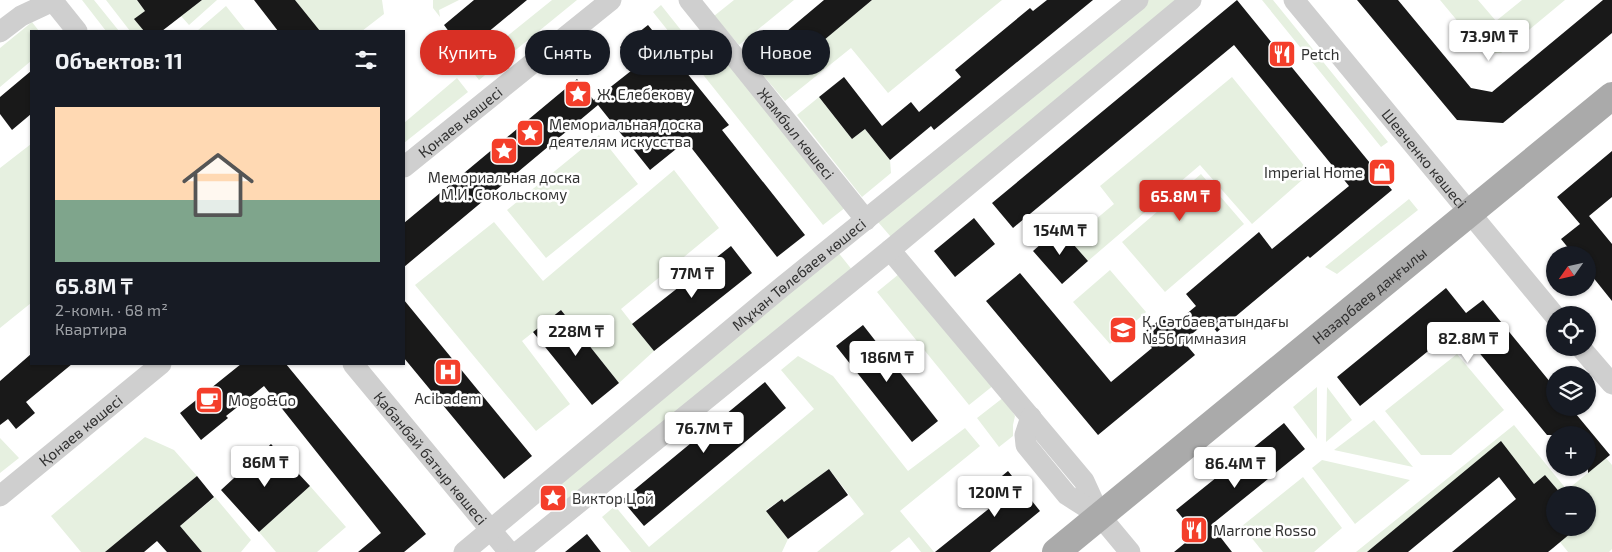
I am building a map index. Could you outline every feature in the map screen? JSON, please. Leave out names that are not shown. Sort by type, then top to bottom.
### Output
[{"type":"main road","name":"Назарбаев даңғылы","points":[[1056,552],[1612,96]]},
{"type":"street","points":[[0,32],[20,16],[52,0],[76,30]]},
{"type":"street","name":"Қонаев көшесі","points":[[405,166],[611,0]]},
{"type":"street","name":"Жамбыл көшесі","points":[[689,0],[866,220]]},
{"type":"street","name":"Мұқан Төлебаев көшесі","points":[[464,552],[782,287],[1138,0]]},
{"type":"street","points":[[518,552],[890,250],[1191,0]]},
{"type":"street","name":"Шевченко көшесі","points":[[1294,0],[1547,306]]},
{"type":"street","points":[[890,250],[1031,417],[1025,435],[1026,445],[1067,495],[1100,516],[1130,552]]},
{"type":"street","points":[[1588,356],[1612,384]]},
{"type":"street","name":"Қонаев көшесі","points":[[0,496],[160,365]]},
{"type":"street","name":"Қабанбай батыр көшесі","points":[[355,365],[509,552]]},
{"type":"green space","points":[[82,0],[94,0],[118,30],[105,30]]},
{"type":"green space","points":[[106,0],[137,0],[145,11],[135,19],[143,30],[129,30]]},
{"type":"green space","points":[[202,0],[217,0],[189,25],[181,16]]},
{"type":"green space","points":[[295,0],[382,0],[384,14],[363,30],[318,30]]},
{"type":"green space","points":[[433,0],[459,0],[439,10],[440,17],[433,8]]},
{"type":"green space","points":[[552,0],[577,0],[540,30],[525,30],[525,42],[515,51],[515,30]]},
{"type":"green space","points":[[734,0],[794,0],[757,30],[742,30],[742,43],[739,45],[732,37],[732,30],[726,30],[714,16]]},
{"type":"green space","points":[[872,0],[1002,0],[888,93],[851,48],[830,65],[830,35]]},
{"type":"green space","points":[[1138,0],[1191,0],[897,244],[872,215]]},
{"type":"green space","points":[[1262,0],[1273,0],[1388,142],[1381,147]]},
{"type":"green space","points":[[1440,0],[1478,0],[1496,21],[1522,0],[1565,0],[1501,53],[1484,53]]},
{"type":"green space","points":[[661,5],[681,30],[667,30],[653,12]]},
{"type":"green space","points":[[226,6],[245,30],[198,30]]},
{"type":"green space","points":[[32,22],[38,30],[30,30],[30,62],[0,87],[0,48]]},
{"type":"green space","points":[[732,65],[846,207],[823,225],[703,75],[732,75]]},
{"type":"green space","points":[[475,75],[485,75],[479,80]]},
{"type":"green space","points":[[763,75],[817,75],[785,101]]},
{"type":"green space","points":[[1232,77],[1310,173],[1252,224],[1200,165],[1088,261],[1070,241],[1114,204],[1100,186]]},
{"type":"green space","points":[[457,78],[468,92],[405,142],[405,122]]},
{"type":"green space","points":[[819,97],[852,139],[865,129],[890,160],[891,173],[862,197],[797,115]]},
{"type":"green space","points":[[599,135],[638,184],[546,258],[507,210]]},
{"type":"green space","points":[[30,145],[30,304],[0,328],[0,168]]},
{"type":"green space","points":[[674,170],[719,228],[621,309],[654,351],[619,383],[561,310],[522,341],[570,404],[536,431],[415,285],[494,222],[543,281]]},
{"type":"green space","points":[[1201,174],[1244,224],[1165,292],[1122,242]]},
{"type":"green space","points":[[1409,199],[1418,210],[1337,274],[1325,267]]},
{"type":"green space","points":[[833,246],[857,276],[567,512],[546,483]]},
{"type":"green space","points":[[1110,270],[1146,312],[1110,344],[1073,302]]},
{"type":"green space","points":[[899,274],[994,385],[969,405],[877,292]]},
{"type":"green space","points":[[1457,354],[1504,410],[1451,455],[1421,455],[1385,411]]},
{"type":"green space","points":[[798,356],[833,376],[908,471],[965,428],[980,446],[900,511],[934,552],[921,552],[909,537],[890,552],[817,552],[864,514],[829,469],[784,502],[782,499],[766,510],[788,539],[782,552],[631,552],[602,517],[615,506],[649,547],[814,409],[781,370]]},
{"type":"green space","points":[[1317,387],[1317,439],[1293,407]]},
{"type":"green space","points":[[1327,387],[1352,420],[1326,442]]},
{"type":"green space","points":[[1004,397],[1015,416],[1013,436],[999,447],[977,418]]},
{"type":"green space","points":[[1374,420],[1413,467],[1334,450]]},
{"type":"green space","points":[[1514,425],[1546,464],[1546,476],[1556,476],[1564,486],[1554,486],[1545,475],[1534,484],[1501,442],[1367,552],[1356,552]]},
{"type":"green space","points":[[145,437],[174,450],[197,476],[109,549],[112,552],[81,552],[51,516]]},
{"type":"green space","points":[[0,438],[19,458],[0,473]]},
{"type":"green space","points":[[1606,458],[1612,465],[1612,549],[1609,552],[1568,552],[1560,542],[1567,536],[1596,536],[1596,486],[1572,486],[1584,476],[1596,476],[1596,466]]},
{"type":"green space","points":[[1322,460],[1410,480],[1355,524],[1312,468]]},
{"type":"green space","points":[[1303,477],[1342,528],[1314,552],[1263,552],[1242,526]]},
{"type":"green space","points":[[310,486],[346,527],[317,552],[276,552],[259,532]]},
{"type":"green space","points":[[215,497],[251,540],[241,552],[202,552],[180,526]]},
{"type":"building","points":[[137,0],[202,0],[163,30],[143,30],[134,19],[145,11]]},
{"type":"building","points":[[254,0],[295,0],[319,30],[277,30]]},
{"type":"building","points":[[474,0],[527,0],[491,30],[448,30],[444,25]]},
{"type":"building","points":[[824,0],[872,0],[830,35],[830,30],[788,30]]},
{"type":"building","points":[[1047,0],[1093,0],[934,130],[931,126],[890,160],[865,129],[852,139],[819,97],[844,77],[882,126],[911,102],[919,112],[961,77],[955,70],[1030,8],[1033,11]]},
{"type":"building","points":[[1237,0],[1392,190],[1310,258],[1308,256],[1217,332],[1208,321],[1183,341],[1195,355],[1098,435],[986,301],[1020,273],[1111,382],[1152,348],[1141,335],[1163,317],[1171,327],[1196,306],[1186,294],[1259,232],[1272,249],[1349,186],[1234,45],[1013,228],[992,203]]},
{"type":"building","points":[[1357,0],[1398,0],[1471,88],[1492,92],[1603,0],[1612,0],[1612,33],[1503,123],[1457,120]]},
{"type":"building","points":[[648,25],[652,30],[642,30]]},
{"type":"building","points":[[30,72],[30,115],[12,130],[0,114],[0,97]]},
{"type":"building","points":[[626,75],[688,75],[729,125],[722,130],[805,235],[777,257],[686,141],[650,170],[598,105],[405,266],[405,222],[577,79],[596,103],[594,100]]},
{"type":"building","points":[[1612,151],[1612,197],[1589,216],[1612,244],[1612,301],[1596,281],[1596,246],[1567,246],[1561,239],[1580,224],[1557,197]]},
{"type":"building","points":[[974,218],[995,244],[955,277],[934,251]]},
{"type":"building","points":[[1059,228],[1088,261],[1062,284],[1033,251]]},
{"type":"building","points":[[731,246],[752,273],[654,351],[632,324]]},
{"type":"building","points":[[1446,288],[1466,313],[1483,300],[1546,377],[1546,416],[1578,416],[1586,426],[1546,426],[1546,434],[1458,327],[1360,406],[1337,377]]},
{"type":"building","points":[[405,301],[532,456],[504,479],[405,359]]},
{"type":"building","points":[[561,310],[619,383],[592,405],[533,332]]},
{"type":"building","points":[[863,325],[938,421],[912,442],[836,346]]},
{"type":"building","points":[[30,355],[30,365],[71,365],[26,402],[35,413],[16,429],[8,419],[0,425],[0,381]]},
{"type":"building","points":[[240,365],[287,365],[426,534],[404,552],[358,552],[381,533],[264,386],[226,416],[228,418],[201,440],[180,413]]},
{"type":"building","points":[[765,382],[786,408],[644,526],[622,500]]},
{"type":"building","points":[[1284,423],[1305,449],[1211,525],[1232,552],[1174,552],[1196,534],[1176,510]]},
{"type":"building","points":[[1596,438],[1610,455],[1596,466]]},
{"type":"building","points":[[1501,441],[1534,484],[1545,475],[1554,486],[1546,486],[1546,536],[1567,536],[1548,552],[1452,552],[1516,499],[1499,477],[1408,552],[1367,552]]},
{"type":"building","points":[[271,444],[310,486],[259,532],[221,490]]},
{"type":"building","points":[[829,469],[848,495],[788,539],[766,511],[782,499],[784,502]]},
{"type":"building","points":[[1008,471],[1040,511],[990,552],[935,552],[991,507],[980,494]]},
{"type":"building","points":[[197,476],[214,497],[180,526],[202,552],[167,552],[157,541],[144,552],[105,552]]},
{"type":"building","points":[[587,534],[601,552],[565,552]]},
{"type":"place","name":"Petch","points":[[1282,54]]},
{"type":"place","name":"Ж. Елебекову","points":[[578,94]]},
{"type":"place","name":"Мемориальная доска деятелям искусства","points":[[530,133]]},
{"type":"place","name":"Мемориальная доска М.И. Сокольскому","points":[[504,151]]},
{"type":"place","name":"Imperial Home","points":[[1382,172]]},
{"type":"place","name":"Қ. Сәтбаев атындағы №56 гимназия","points":[[1123,330]]},
{"type":"place","name":"Acibadem","points":[[448,372]]},
{"type":"place","name":"Mogo&Go","points":[[209,400]]},
{"type":"place","name":"Виктор Цой","points":[[553,498]]},
{"type":"place","name":"Marrone Rosso","points":[[1194,530]]}]
